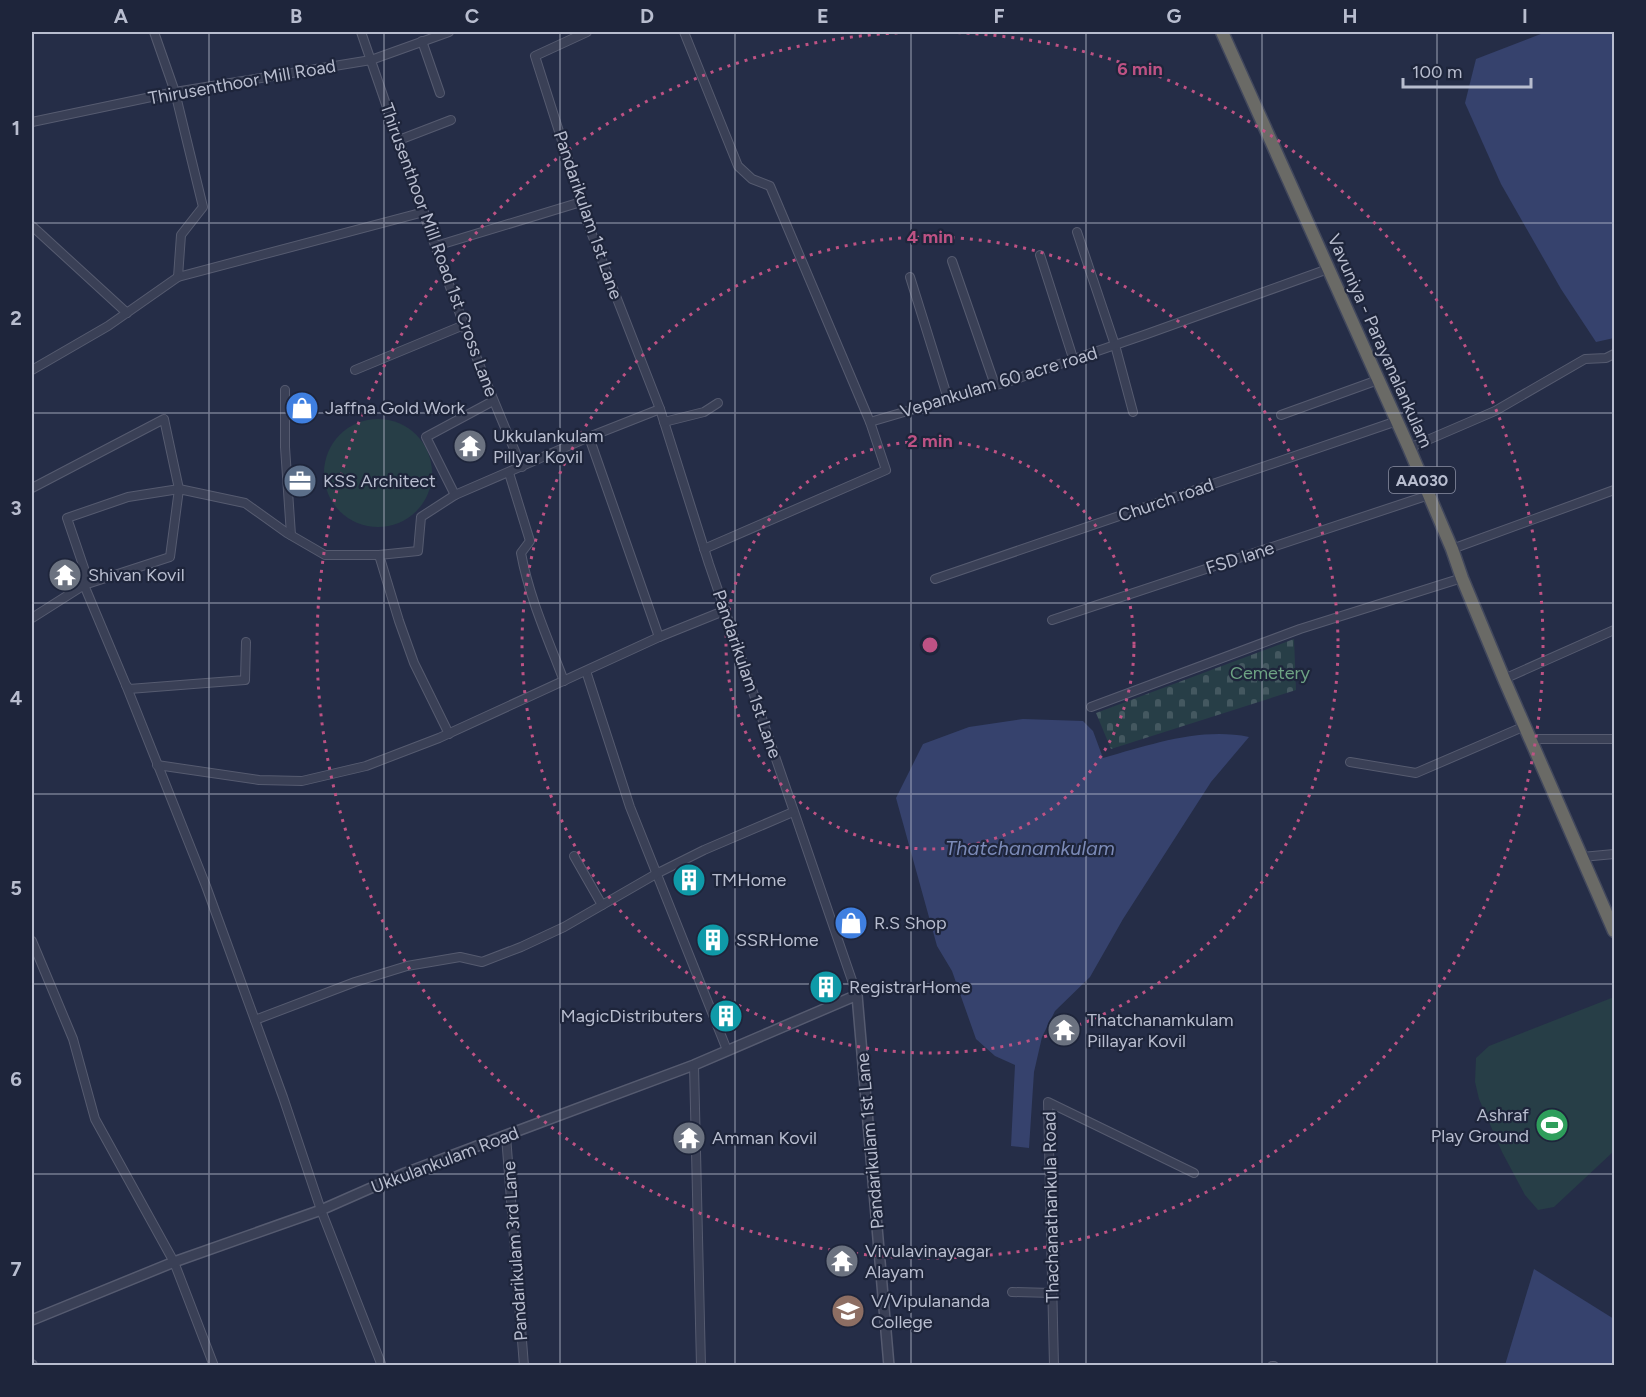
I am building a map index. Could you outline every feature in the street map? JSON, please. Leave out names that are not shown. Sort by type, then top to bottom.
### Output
[{"type":"highway","name":"Vavuniya - Parayanalankulam","points":[[1222,32],[1409,448],[1504,680],[1613,926]]},
{"type":"street","points":[[154,32],[175,92],[203,207],[182,235],[178,277]]},
{"type":"street","name":"Thirusenthoor Mill Road 1st Cross Lane","points":[[361,32],[464,325],[493,401],[522,466]]},
{"type":"street","name":"Thirusenthoor Mill Road","points":[[32,122],[175,92],[371,60],[449,32]]},
{"type":"street","name":"Pandarikulam 1st Lane","points":[[587,32],[536,56],[581,202],[660,409],[704,549],[857,995],[889,1365]]},
{"type":"street","points":[[684,32],[738,166],[752,180],[770,186],[870,422],[886,470],[704,549]]},
{"type":"street","points":[[422,41],[440,93]]},
{"type":"street","points":[[399,140],[451,120]]},
{"type":"street","points":[[436,246],[581,202]]},
{"type":"street","points":[[32,370],[108,326],[178,277],[424,212]]},
{"type":"street","points":[[32,226],[127,313]]},
{"type":"street","points":[[1077,232],[1115,345],[1133,412]]},
{"type":"street","points":[[1040,255],[1073,358]]},
{"type":"street","points":[[952,261],[995,385]]},
{"type":"street","name":"Vepankulam 60 acre road","points":[[870,422],[995,385],[1115,345],[1328,269]]},
{"type":"street","points":[[910,278],[948,399]]},
{"type":"street","points":[[356,370],[464,325]]},
{"type":"street","points":[[1409,448],[1495,411],[1585,359],[1606,358],[1614,354]]},
{"type":"street","points":[[1281,415],[1378,380]]},
{"type":"street","points":[[285,390],[285,447],[291,535]]},
{"type":"street","points":[[455,495],[426,437],[493,401]]},
{"type":"street","points":[[664,422],[704,412],[718,403]]},
{"type":"street","points":[[382,1365],[321,1210],[284,1096],[206,886],[84,585],[86,574],[67,518],[128,497],[179,489],[245,503],[325,555],[379,555],[418,551],[421,517],[455,495],[660,409]]},
{"type":"street","points":[[32,488],[164,419],[179,489],[170,557],[84,585],[32,618]]},
{"type":"street","name":"Church road","points":[[935,579],[1397,422]]},
{"type":"street","points":[[590,437],[659,637]]},
{"type":"street","points":[[509,473],[530,541],[521,553],[523,566],[539,618],[564,681]]},
{"type":"street","points":[[1452,549],[1614,490]]},
{"type":"street","name":"FSD lane","points":[[1052,620],[1429,495]]},
{"type":"street","points":[[379,555],[414,663],[449,734]]},
{"type":"street","points":[[1091,707],[1300,629],[1462,578]]},
{"type":"street","points":[[157,765],[259,780],[302,781],[366,766],[449,734],[659,637],[726,610]]},
{"type":"street","points":[[1504,680],[1614,630]]},
{"type":"street","points":[[126,684],[129,689],[245,680],[246,642]]},
{"type":"street","points":[[586,671],[630,807],[726,1050]]},
{"type":"street","points":[[1350,762],[1416,773],[1525,726]]},
{"type":"street","points":[[1530,739],[1614,739]]},
{"type":"street","points":[[255,1020],[356,982],[408,966],[460,957],[482,962],[564,927],[656,874],[704,850],[794,812]]},
{"type":"street","points":[[1582,857],[1614,854]]},
{"type":"street","points":[[574,856],[602,906]]},
{"type":"street","points":[[32,941],[73,1039],[95,1119],[174,1262],[214,1365]]},
{"type":"street","name":"Ukkulankulam Road","points":[[32,1320],[174,1262],[321,1210],[405,1173],[694,1065],[857,995]]},
{"type":"street","points":[[694,1065],[701,1365]]},
{"type":"street","name":"Thachanathankula Road","points":[[1054,1365],[1048,1102],[1194,1173]]},
{"type":"street","name":"Pandarikulam 3rd Lane","points":[[506,1136],[524,1365]]},
{"type":"street","points":[[1011,1292],[1052,1293]]},
{"type":"green space","points":[[378,419],[399,423],[416,435],[428,452],[432,473],[428,494],[416,511],[399,523],[378,527],[357,523],[340,511],[328,494],[324,473],[328,452],[340,435],[357,423]]},
{"type":"green space","name":"Cemetery","points":[[1294,639],[1296,690],[1111,749],[1096,713]]},
{"type":"green space","name":"Ashraf Play Ground","points":[[1614,997],[1614,1151],[1554,1207],[1538,1210],[1525,1195],[1502,1152],[1479,1099],[1475,1082],[1476,1058],[1489,1046]]},
{"type":"water","points":[[1546,32],[1614,32],[1614,338],[1596,342],[1561,289],[1501,184],[1465,103],[1476,59]]},
{"type":"water","name":"Thatchanamkulam","points":[[1023,719],[1083,721],[1093,731],[1103,758],[1157,743],[1194,736],[1231,734],[1249,737],[1211,782],[1123,919],[1090,977],[1055,1011],[1042,1037],[1034,1072],[1029,1148],[1011,1146],[1015,1065],[995,1056],[976,1039],[952,971],[937,946],[896,798],[923,744],[969,727]]},
{"type":"water","points":[[1534,1269],[1614,1319],[1614,1365],[1505,1365]]},
{"type":"place","name":"Jaffna Gold Work","points":[[302,408]]},
{"type":"place","name":"Ukkulankulam Pillyar Kovil","points":[[470,446]]},
{"type":"place","name":"KSS Architect","points":[[300,481]]},
{"type":"place","name":"Shivan Kovil","points":[[65,575]]},
{"type":"place","name":"TMHome","points":[[689,880]]},
{"type":"place","name":"R.S Shop","points":[[851,923]]},
{"type":"place","name":"SSRHome","points":[[713,940]]},
{"type":"place","name":"RegistrarHome","points":[[826,987]]},
{"type":"place","name":"MagicDistributers","points":[[726,1016]]},
{"type":"place","name":"Thatchanamkulam Pillayar Kovil","points":[[1064,1030]]},
{"type":"place","name":"Ashraf Play Ground","points":[[1552,1125]]},
{"type":"place","name":"Amman Kovil","points":[[689,1138]]},
{"type":"place","name":"Vivulavinayagar Alayam","points":[[842,1261]]},
{"type":"place","name":"V/Vipulananda College","points":[[848,1311]]}]
